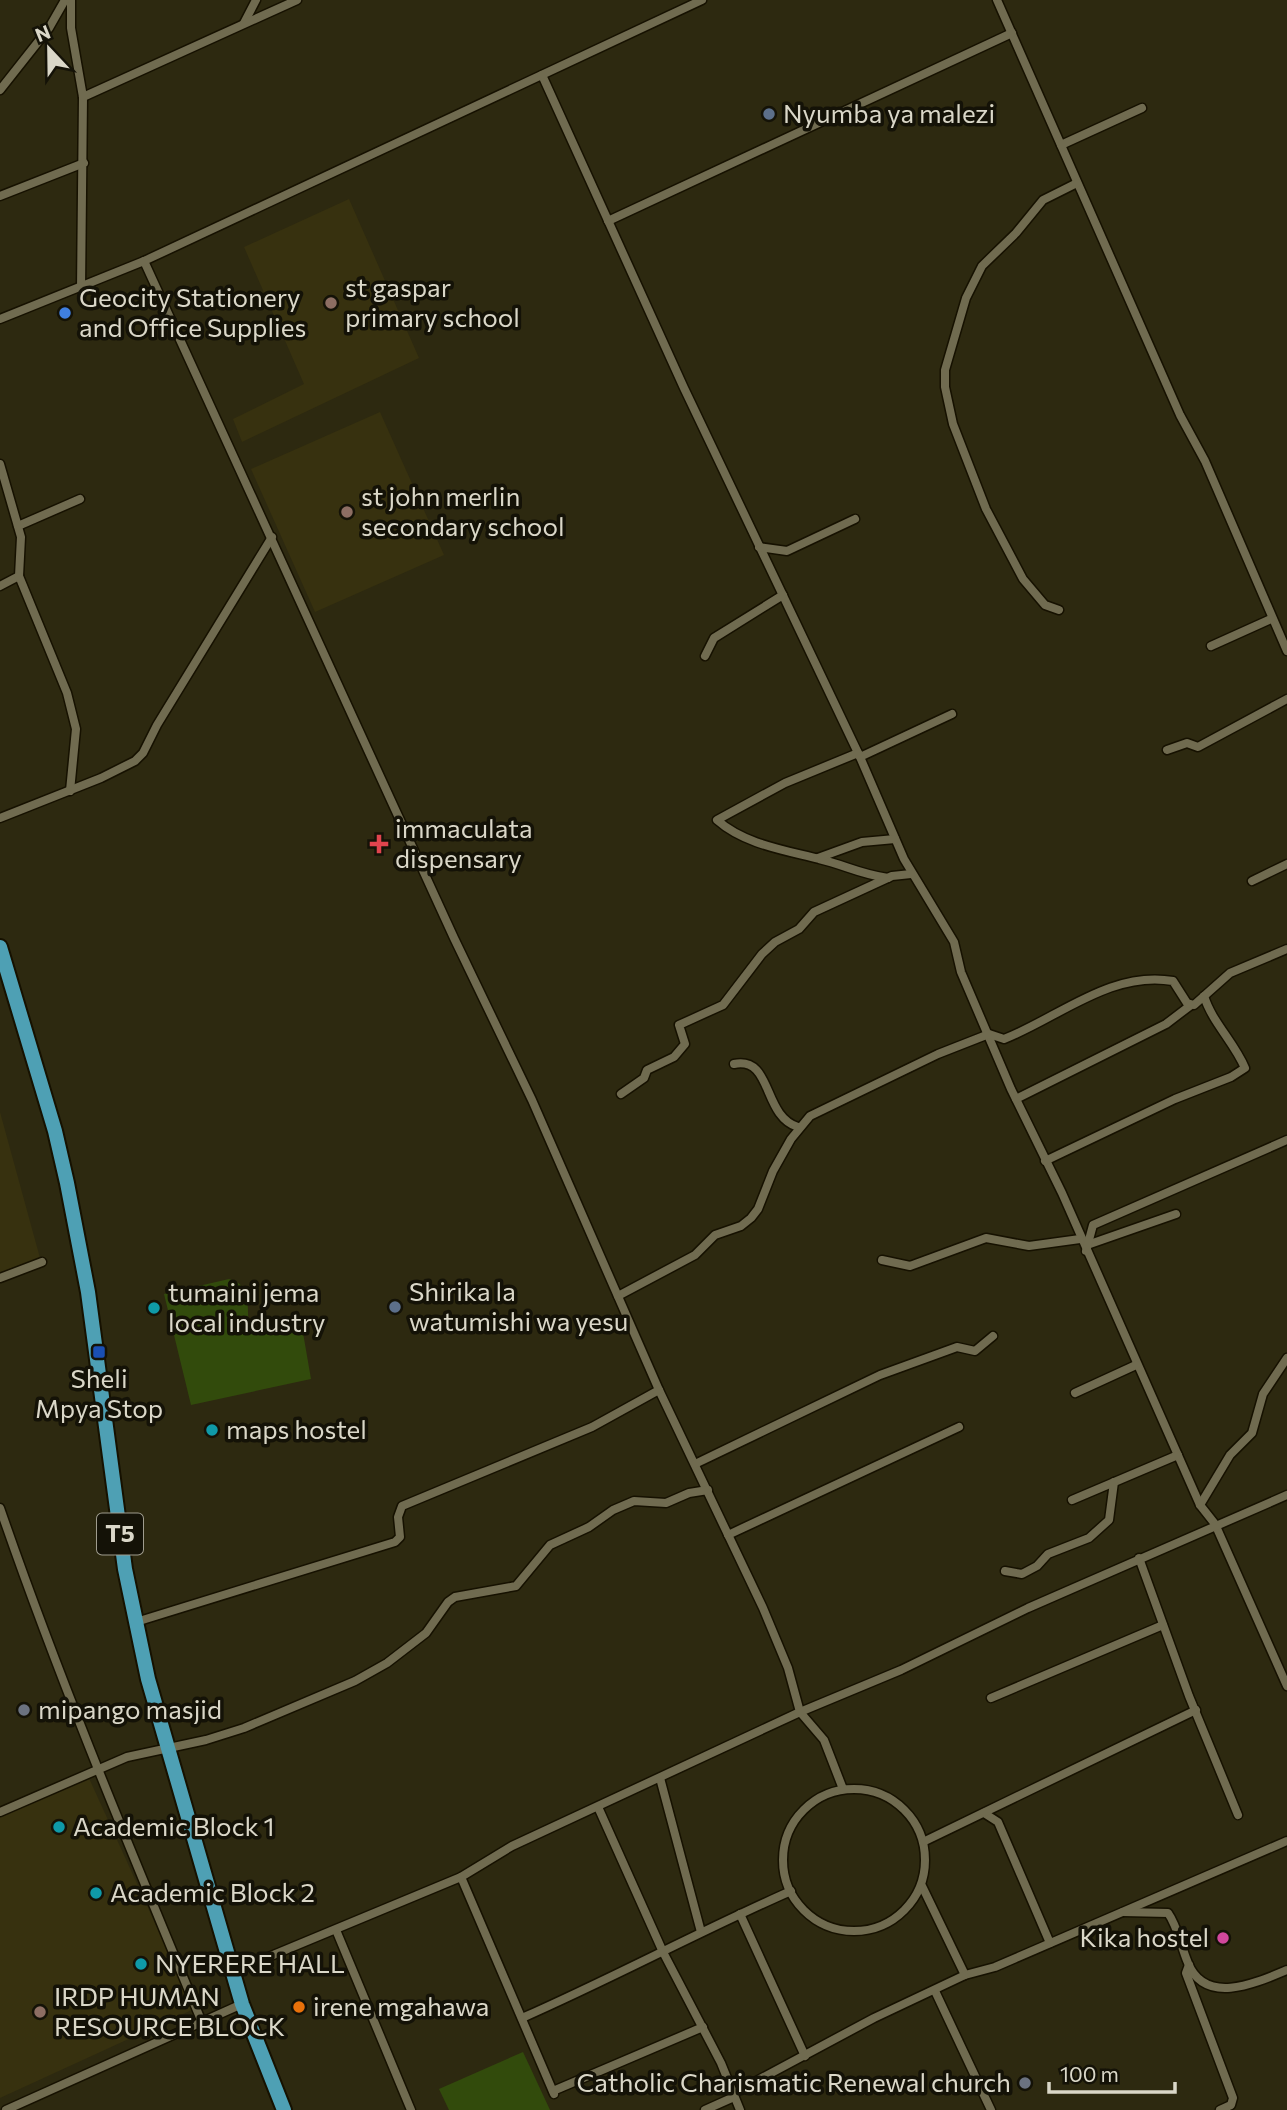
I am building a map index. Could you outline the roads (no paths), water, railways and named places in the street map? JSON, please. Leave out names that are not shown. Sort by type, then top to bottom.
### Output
[{"type":"highway","name":"T5","points":[[0,947],[4,975],[55,1131],[78,1236],[125,1569],[166,1748],[242,2004],[284,2110]]},
{"type":"street","points":[[0,90],[49,28],[65,0]]},
{"type":"street","points":[[71,0],[71,28],[83,97],[81,289]]},
{"type":"street","points":[[244,23],[256,0]]},
{"type":"street","points":[[83,97],[297,0]]},
{"type":"street","points":[[0,319],[81,289],[144,261],[702,0]]},
{"type":"street","points":[[997,0],[1180,415],[1205,461],[1287,651]]},
{"type":"street","points":[[608,221],[1013,33]]},
{"type":"street","points":[[542,75],[759,547],[859,755],[911,874],[954,942],[961,972],[1016,1099],[1080,1238],[1088,1247],[1136,1365],[1200,1505],[1215,1524],[1287,1686]]},
{"type":"street","points":[[1061,145],[1142,108]]},
{"type":"street","points":[[0,196],[83,163]]},
{"type":"street","points":[[1059,610],[1045,605],[1023,579],[986,509],[953,424],[945,387],[945,370],[966,298],[982,266],[1016,233],[1043,200],[1077,183]]},
{"type":"street","points":[[144,261],[454,938],[532,1100],[659,1390],[776,1637],[800,1712],[824,1740],[843,1789]]},
{"type":"street","points":[[0,464],[18,526],[19,576],[66,693],[76,729],[70,791]]},
{"type":"street","points":[[18,526],[80,499]]},
{"type":"street","points":[[759,547],[787,551],[855,519]]},
{"type":"street","points":[[0,818],[101,778],[144,753],[157,725],[272,537]]},
{"type":"street","points":[[0,586],[19,576]]},
{"type":"street","points":[[705,656],[714,638],[782,596]]},
{"type":"street","points":[[1211,646],[1271,619]]},
{"type":"street","points":[[1167,750],[1187,743],[1198,747],[1287,699]]},
{"type":"street","points":[[888,878],[859,874],[818,858],[740,837],[717,820],[785,783],[859,755],[952,714]]},
{"type":"street","points":[[818,858],[862,842],[895,839]]},
{"type":"street","points":[[1252,881],[1287,864]]},
{"type":"street","points":[[621,1094],[644,1078],[647,1070],[680,1052],[685,1044],[679,1025],[723,1005],[775,942],[800,929],[814,912],[888,878],[911,874]]},
{"type":"street","points":[[1016,1099],[1166,1024],[1230,973],[1287,949]]},
{"type":"street","points":[[618,1296],[695,1255],[715,1235],[741,1226],[751,1218],[758,1209],[773,1171],[798,1128],[826,1107],[938,1054],[989,1034],[1004,1039],[1080,1000],[1145,979],[1173,981],[1191,1005]]},
{"type":"street","points":[[1045,1161],[1175,1099],[1231,1077],[1244,1068],[1236,1048],[1214,1018],[1204,996]]},
{"type":"street","points":[[734,1063],[745,1061],[757,1067],[779,1114],[798,1128]]},
{"type":"street","points":[[1088,1247],[1093,1225],[1287,1140]]},
{"type":"street","points":[[1088,1247],[1176,1214]]},
{"type":"street","points":[[882,1261],[910,1266],[986,1238],[1029,1246],[1080,1238]]},
{"type":"street","points":[[0,1278],[42,1262]]},
{"type":"street","points":[[695,1464],[880,1375],[957,1347],[975,1351],[993,1336]]},
{"type":"street","points":[[1200,1505],[1230,1455],[1252,1433],[1263,1394],[1287,1358]]},
{"type":"street","points":[[1075,1393],[1136,1365]]},
{"type":"street","points":[[136,1622],[395,1542],[400,1537],[398,1517],[402,1506],[592,1427],[659,1390]]},
{"type":"street","points":[[728,1535],[960,1427]]},
{"type":"street","points":[[1072,1500],[1178,1455]]},
{"type":"street","points":[[1005,1571],[1022,1574],[1048,1555],[1089,1538],[1109,1520],[1114,1482]]},
{"type":"street","points":[[0,1812],[127,1757],[244,1728],[355,1681],[387,1663],[426,1633],[447,1602],[455,1597],[516,1586],[550,1545],[563,1536],[589,1527],[630,1502],[666,1503],[689,1493],[708,1490]]},
{"type":"street","points":[[233,1968],[336,1930],[461,1877],[512,1846],[800,1712],[901,1670],[1215,1524],[1287,1495]]},
{"type":"street","points":[[0,1508],[36,1612],[97,1769],[201,2020]]},
{"type":"street","points":[[1139,1558],[1238,1815]]},
{"type":"street","points":[[991,1698],[1163,1625]]},
{"type":"street","points":[[925,1841],[1196,1710]]},
{"type":"street","points":[[660,1778],[701,1932]]},
{"type":"street","points":[[843,1789],[873,1791],[900,1804],[919,1827],[925,1841],[926,1856],[922,1885],[905,1911],[880,1927],[850,1932],[821,1924],[798,1905],[785,1879],[783,1849],[794,1821],[815,1800],[843,1789]]},
{"type":"street","points":[[598,1807],[663,1952],[702,2027],[740,2110]]},
{"type":"street","points":[[1000,1807],[998,1822],[1050,1943]]},
{"type":"street","points":[[984,1813],[998,1822]]},
{"type":"street","points":[[705,2110],[873,2018],[936,1991],[965,1975],[1050,1943],[1287,1841]]},
{"type":"street","points":[[461,1877],[553,2092],[702,2027]]},
{"type":"street","points":[[922,1885],[965,1975]]},
{"type":"street","points":[[523,2018],[613,1978],[701,1932],[791,1891]]},
{"type":"street","points":[[1120,1912],[1164,1910],[1168,1913],[1189,1965],[1202,1983],[1231,1987],[1250,1986],[1287,1970]]},
{"type":"street","points":[[740,1914],[805,2056]]},
{"type":"street","points":[[336,1930],[411,2110]]},
{"type":"street","points":[[1189,1965],[1186,1973],[1233,2098],[1233,2107],[1220,2110]]},
{"type":"street","points":[[936,1991],[991,2110]]},
{"type":"street","points":[[6,2110],[201,2020],[242,2004]]},
{"type":"place","name":"Nyumba ya malezi","points":[[769,114]]},
{"type":"place","name":"st gaspar primary school","points":[[331,303]]},
{"type":"place","name":"Geocity Stationery and Office Supplies","points":[[65,313]]},
{"type":"place","name":"st john merlin secondary school","points":[[347,512]]},
{"type":"place","name":"immaculata dispensary","points":[[379,844]]},
{"type":"place","name":"Shirika la watumishi wa yesu","points":[[395,1307]]},
{"type":"place","name":"tumaini jema local industry","points":[[154,1308]]},
{"type":"place","name":"Sheli Mpya Stop","points":[[99,1352]]},
{"type":"place","name":"maps hostel","points":[[212,1430]]},
{"type":"place","name":"mipango masjid","points":[[24,1710]]},
{"type":"place","name":"Academic Block 1","points":[[59,1827]]},
{"type":"place","name":"Academic Block 2","points":[[96,1893]]},
{"type":"place","name":"Kika hostel","points":[[1223,1938]]},
{"type":"place","name":"NYERERE HALL","points":[[141,1964]]},
{"type":"place","name":"irene mgahawa","points":[[299,2007]]},
{"type":"place","name":"IRDP HUMAN RESOURCE BLOCK","points":[[40,2012]]},
{"type":"place","name":"Catholic Charismatic Renewal church","points":[[1025,2083]]}]
